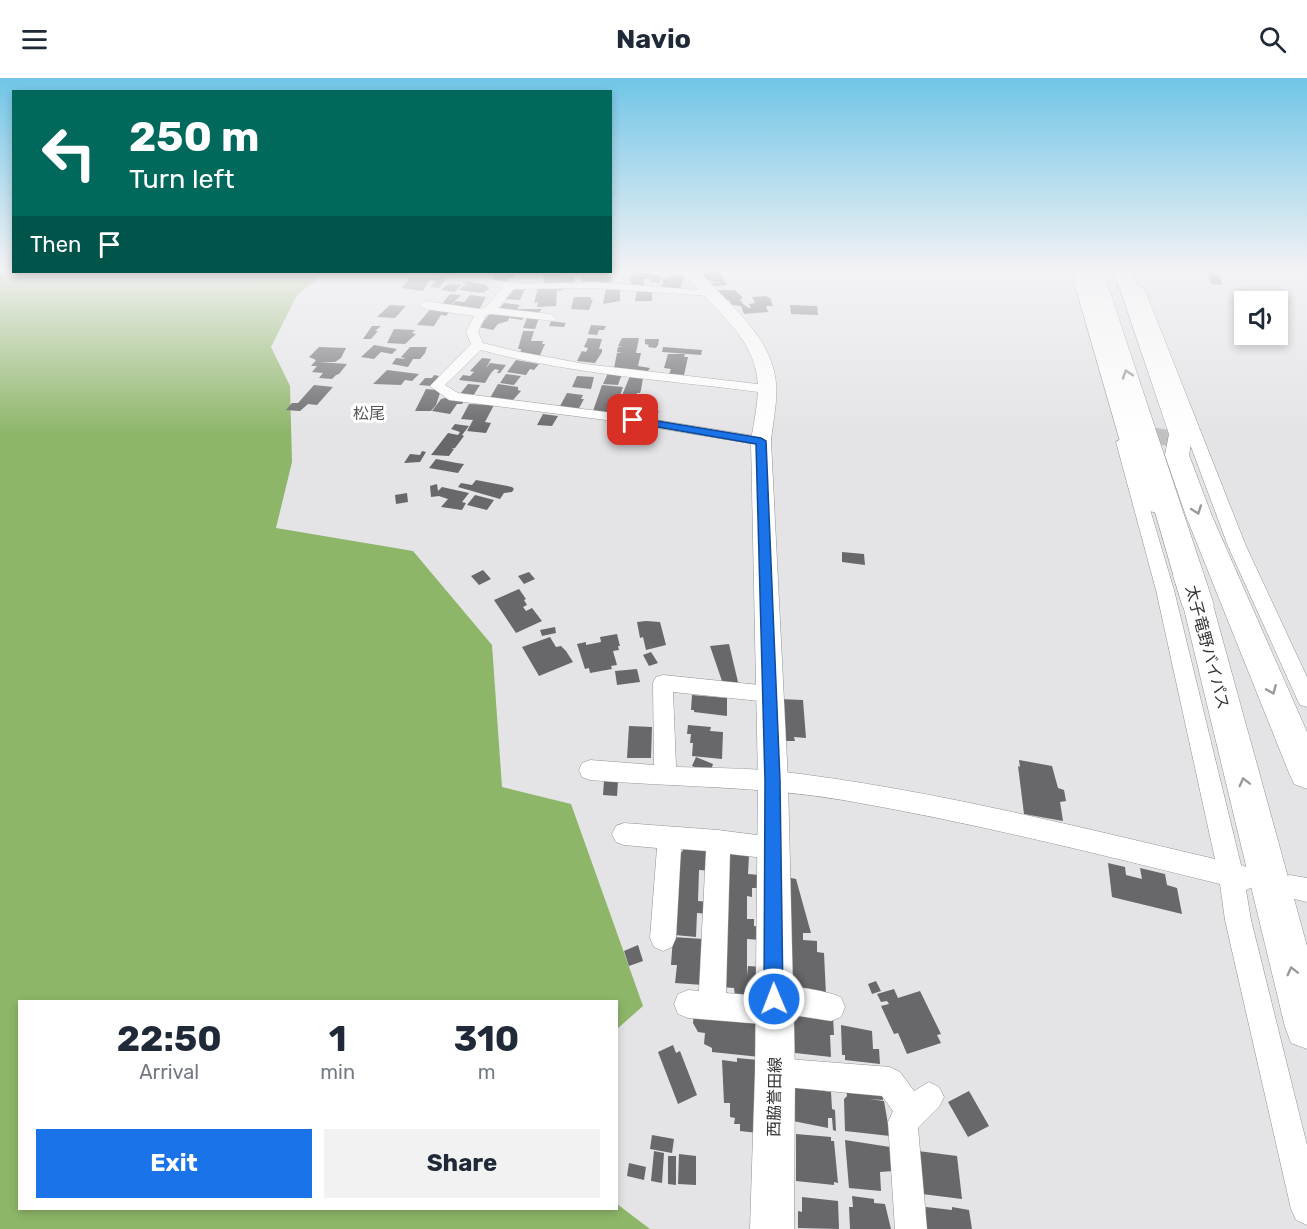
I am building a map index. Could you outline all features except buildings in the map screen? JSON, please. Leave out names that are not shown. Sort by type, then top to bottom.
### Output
[{"type":"highway","points":[[1098,325],[1159,436]]},
{"type":"highway","name":"太子竜野バイパス","points":[[1115,325],[1159,436],[1199,516],[1307,773]]},
{"type":"highway","name":"太子竜野バイパス","points":[[1126,325],[1159,436],[1198,605],[1307,1028]]},
{"type":"highway","points":[[1141,325],[1159,436]]},
{"type":"main road","name":"西脇誉田線","points":[[741,325],[764,368],[766,389],[761,441],[773,781],[775,1072],[772,1229]]},
{"type":"street","points":[[480,325],[475,339],[437,386],[454,397],[614,417],[761,441]]},
{"type":"street","points":[[1088,325],[1165,590],[1238,876],[1238,920],[1307,1209]]},
{"type":"street","points":[[1153,325],[1237,546],[1307,699]]},
{"type":"street","points":[[456,331],[509,354],[574,367],[766,389]]},
{"type":"street","points":[[665,776],[663,682],[769,694]]},
{"type":"street","points":[[590,770],[773,781],[843,790],[1044,830],[1238,876]]},
{"type":"street","points":[[624,834],[718,841],[772,848]]},
{"type":"street","points":[[663,938],[670,837]]},
{"type":"street","points":[[718,841],[700,1005],[831,1007]]},
{"type":"street","points":[[775,1072],[890,1082],[921,1104],[903,1122],[911,1229]]},
{"type":"green space","points":[[0,325],[282,325],[271,347],[290,386],[292,462],[276,528],[413,551],[492,645],[502,787],[571,804],[643,1006],[618,1028],[618,1000],[18,1000],[18,1210],[618,1210],[618,1205],[650,1229],[0,1229]]},
{"type":"tunnel","points":[[1131,433],[1194,441]]},
{"type":"district","name":"松尾","points":[[369,413]]},
{"type":"route","points":[[633,420],[761,441],[773,781],[774,999]]}]
